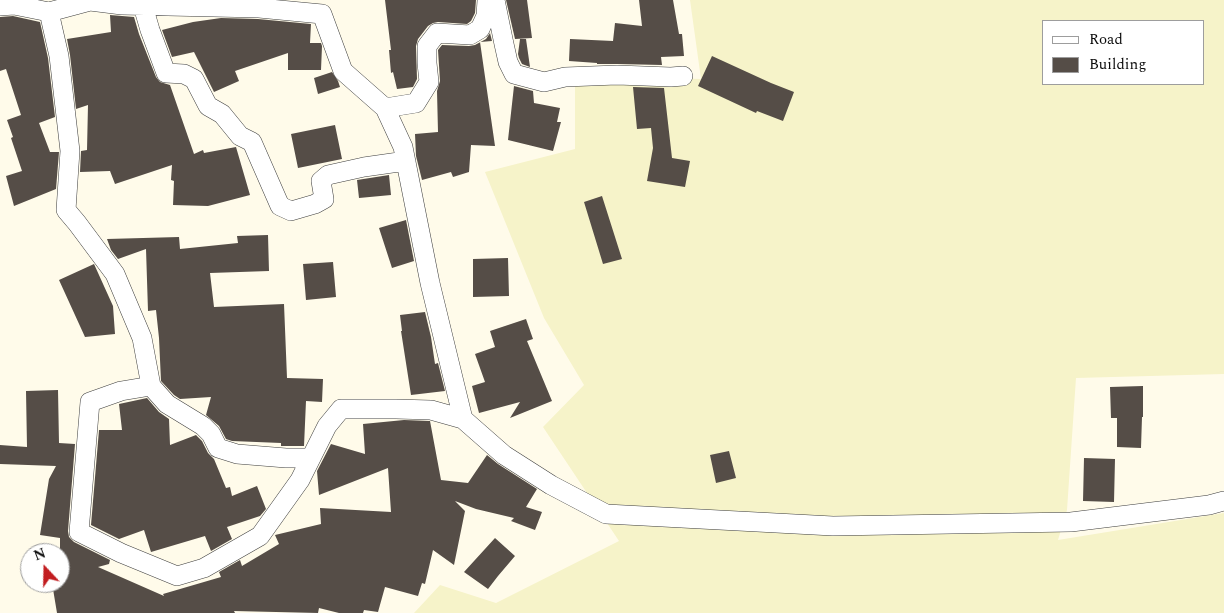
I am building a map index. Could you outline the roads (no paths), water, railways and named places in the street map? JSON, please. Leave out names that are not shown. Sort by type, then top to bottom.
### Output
[{"type":"street","points":[[0,6],[14,5],[49,12],[90,0],[122,5],[259,8],[322,14],[343,71],[385,108],[402,147],[430,283],[463,419]]},
{"type":"street","points":[[385,108],[416,103],[429,82],[427,46],[437,33],[470,35],[480,29],[486,16],[487,0]]},
{"type":"street","points":[[495,0],[508,62],[514,74],[544,82],[565,77],[617,75],[671,78],[683,76]]},
{"type":"street","points":[[142,6],[166,73],[184,74],[194,79],[208,106],[222,114],[240,136],[252,142],[280,206],[291,212],[324,199],[321,180],[328,175],[364,167],[406,161]]},
{"type":"street","points":[[49,12],[59,56],[70,151],[66,210],[115,274],[142,338],[151,386],[168,404],[203,426],[211,434],[218,448],[238,454],[311,458]]},
{"type":"street","points":[[151,386],[121,391],[90,402],[79,532],[121,553],[177,576],[204,568],[260,536],[300,480],[327,426],[341,409],[431,410],[463,419],[504,455],[551,485],[606,514],[833,526],[1071,522],[1224,501]]}]
